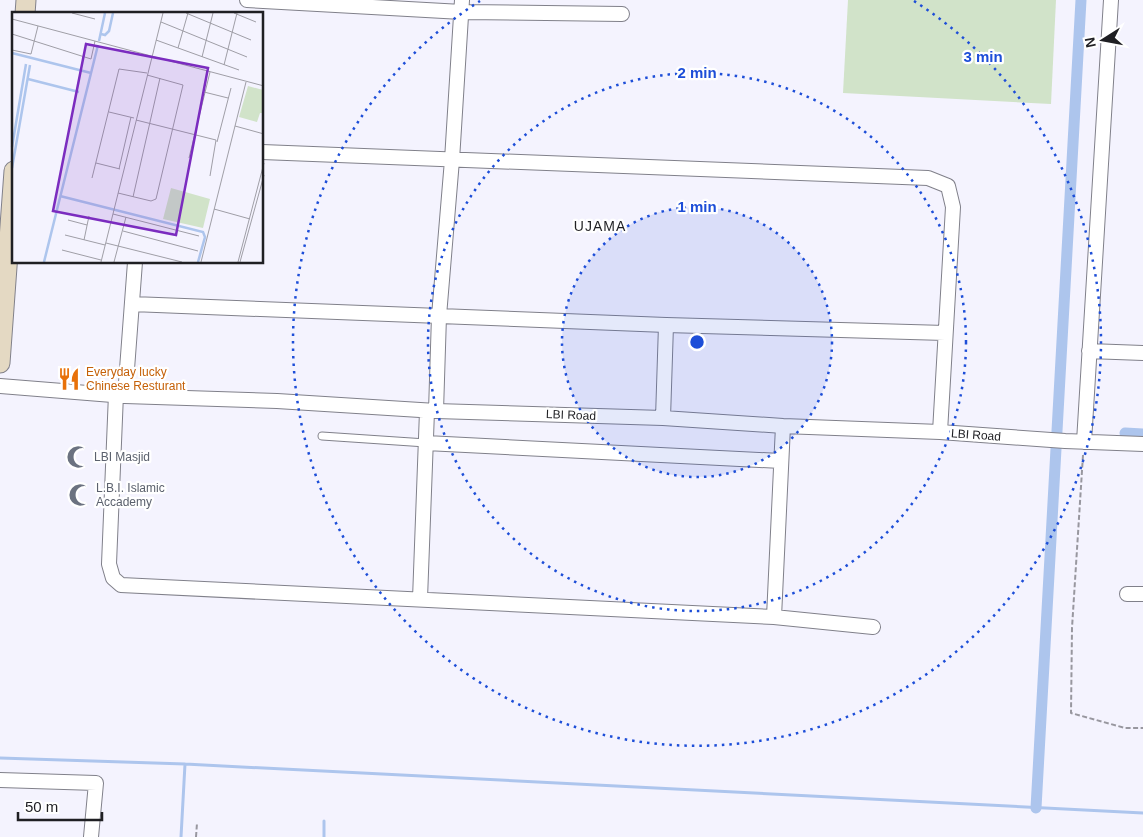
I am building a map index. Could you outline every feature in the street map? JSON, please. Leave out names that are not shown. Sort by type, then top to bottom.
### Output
[{"type":"main road","points":[[0,363],[12,198]]},
{"type":"street","points":[[247,0],[462,6],[622,14]]},
{"type":"street","points":[[1084,442],[1111,0]]},
{"type":"street","points":[[420,599],[426,443],[431,411],[452,160],[462,6]]},
{"type":"street","points":[[264,152],[928,178],[948,186],[953,207],[940,432]]},
{"type":"street","points":[[135,264],[132,304],[120,395],[109,564],[113,578],[121,585],[774,617],[873,627]]},
{"type":"street","points":[[132,304],[666,325],[946,333]]},
{"type":"street","points":[[663,418],[666,325]]},
{"type":"street","points":[[1089,350],[1143,353]]},
{"type":"street","name":"LBI Road","points":[[0,386],[120,395],[277,401],[431,411],[663,418],[1143,444]]},
{"type":"street","points":[[774,617],[783,426]]},
{"type":"street","points":[[426,443],[782,461]]},
{"type":"street","points":[[1127,594],[1143,594]]},
{"type":"street","points":[[0,780],[96,783],[92,837]]},
{"type":"lane","points":[[322,436],[426,443]]},
{"type":"path","points":[[1084,442],[1072,628],[1071,713],[1125,728],[1143,728]]},
{"type":"path","points":[[196,837],[197,823]]},
{"type":"green space","points":[[848,0],[1056,0],[1051,104],[843,93]]},
{"type":"waterway","points":[[1036,808],[1081,0]]},
{"type":"waterway","points":[[1125,433],[1143,434]]},
{"type":"waterway","points":[[0,758],[185,764],[1143,813]]},
{"type":"waterway","points":[[181,837],[185,764]]},
{"type":"waterway","points":[[324,821],[324,837]]},
{"type":"place","name":"Everyday lucky Chinese Resturant","points":[[69,379]]},
{"type":"place","name":"LBI Masjid","points":[[78,457]]},
{"type":"place","name":"L.B.I. Islamic Accademy","points":[[80,495]]},
{"type":"district","name":"UJAMA","points":[[600,226]]}]
